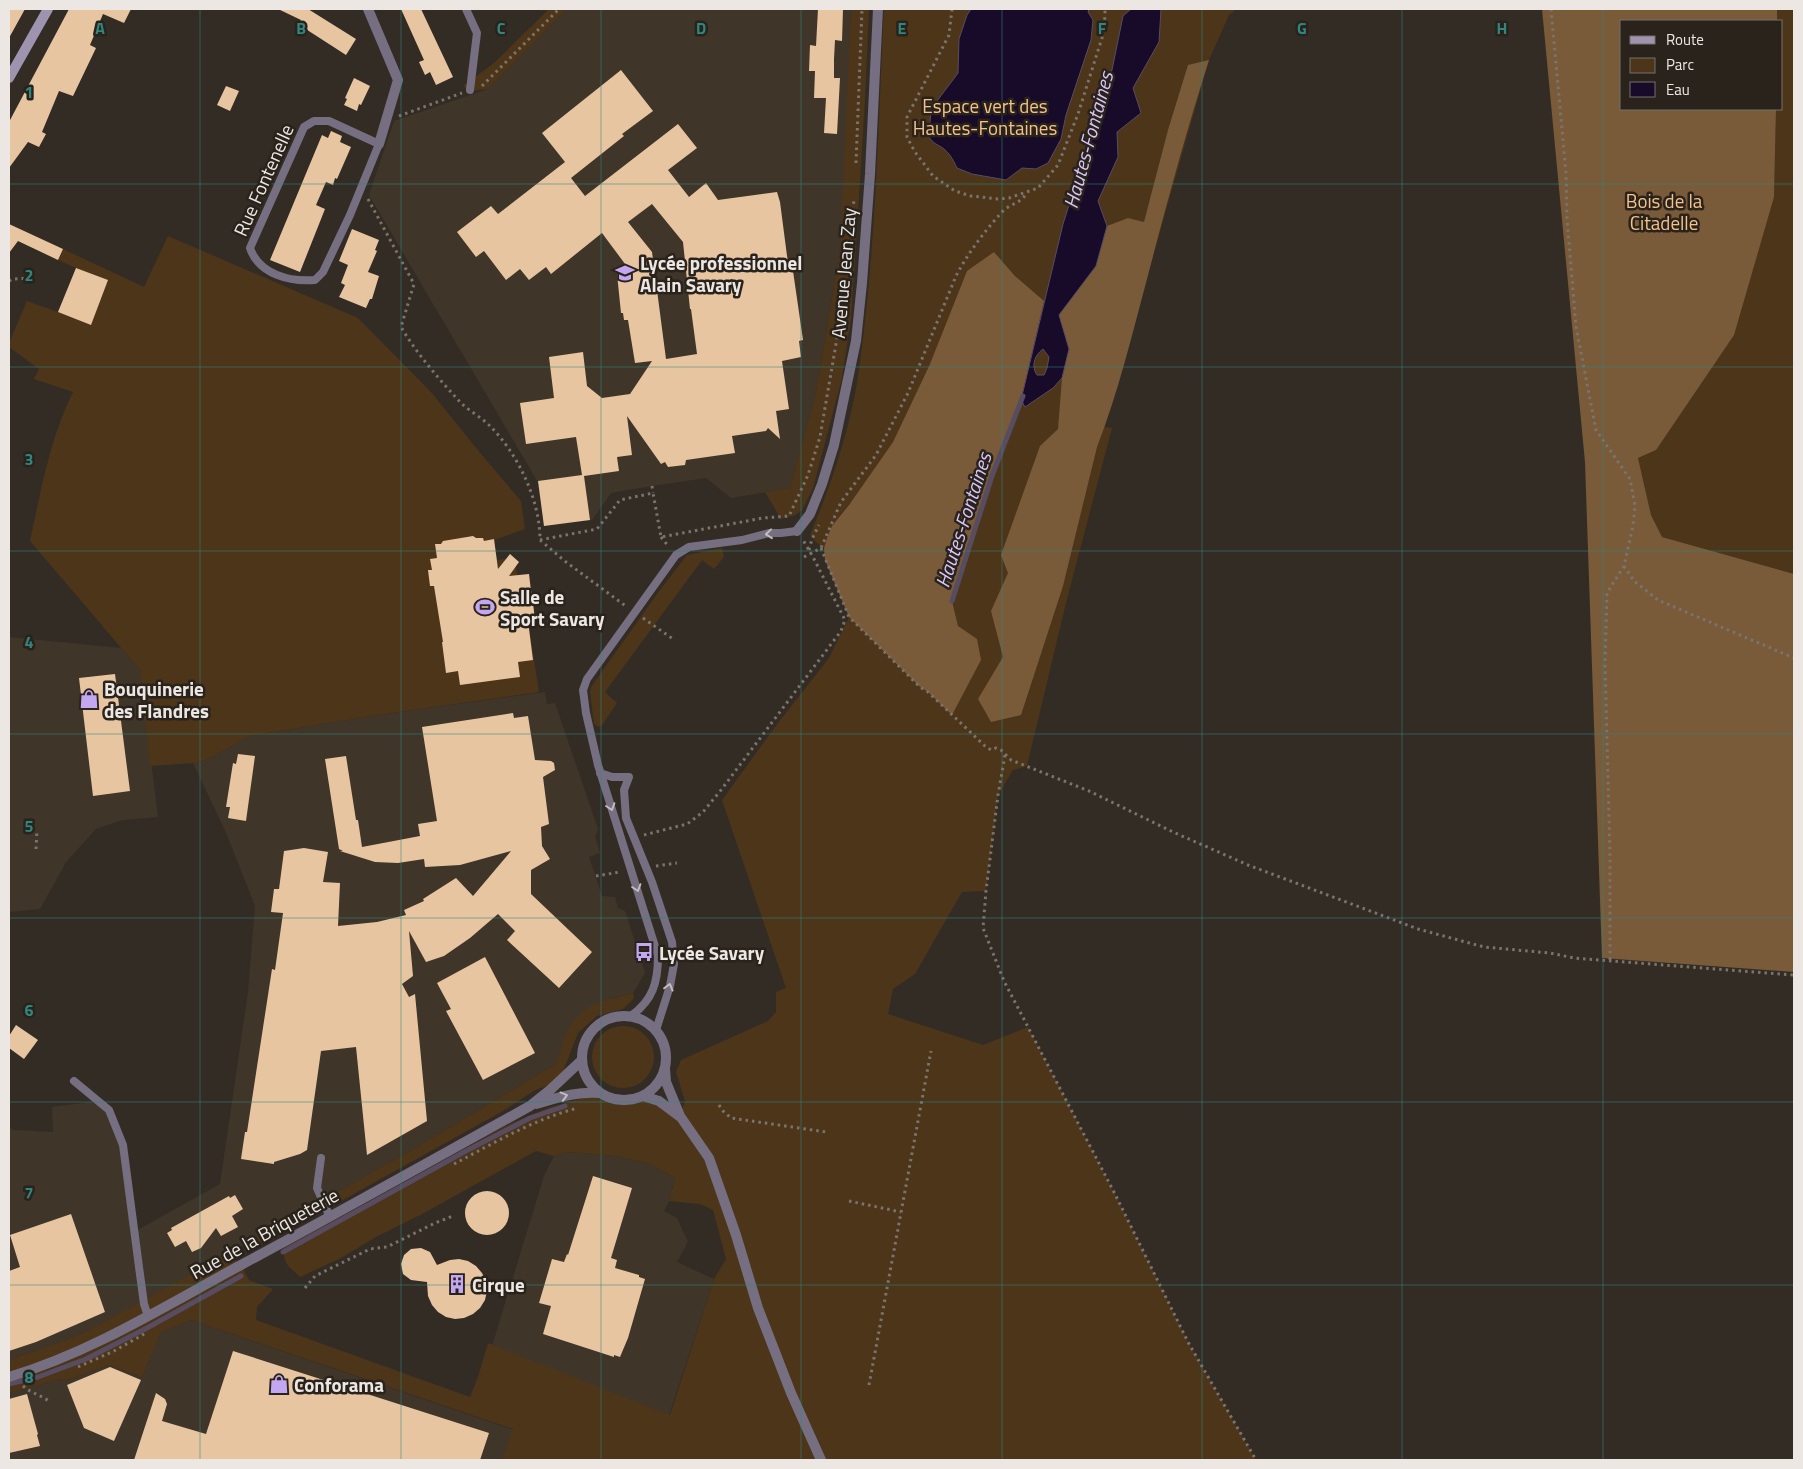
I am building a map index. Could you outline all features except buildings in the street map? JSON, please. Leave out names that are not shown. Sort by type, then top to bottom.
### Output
[{"type":"main road","points":[[9,78],[48,9]]},
{"type":"street","name":"Rue Fontenelle","points":[[368,9],[398,80],[379,144]]},
{"type":"street","name":"Avenue Jean Zay","points":[[797,531],[810,514],[822,484],[834,445],[856,341],[869,184],[878,9]]},
{"type":"street","points":[[665,1069],[657,1085],[643,1096],[616,1100],[600,1093],[587,1079],[582,1060],[585,1042],[596,1027],[612,1018],[631,1016],[640,1019],[656,1030],[664,1043],[666,1052],[666,1082],[680,1116],[709,1158],[734,1228],[758,1308],[784,1377],[821,1460]]},
{"type":"street","name":"Rue de la Briqueterie","points":[[9,1377],[38,1368],[71,1354],[148,1316],[330,1217],[530,1106],[582,1060]]},
{"type":"street","name":"Rue de la Briqueterie","points":[[530,1106],[577,1093],[600,1093]]},
{"type":"street","points":[[643,1096],[659,1101],[680,1116]]},
{"type":"lane","points":[[466,9],[477,34],[470,90]]},
{"type":"lane","name":"Rue Fontenelle","points":[[314,120],[329,121],[379,144],[350,215],[323,272],[315,280],[298,282],[281,278],[263,267],[253,256],[250,248],[304,127],[314,120]]},
{"type":"lane","points":[[631,1016],[639,1010],[653,992],[658,974],[658,956],[600,773],[586,713],[584,690],[587,679],[676,555],[689,547],[742,540],[769,533],[781,534],[797,531]]},
{"type":"lane","points":[[600,773],[612,777],[629,777],[624,790],[626,818],[652,882],[672,942],[674,964],[670,986],[656,1030]]},
{"type":"lane","points":[[74,1081],[109,1110],[122,1145],[138,1267],[144,1304],[148,1316]]},
{"type":"lane","points":[[321,1158],[317,1188],[330,1217]]},
{"type":"path","points":[[856,166],[862,9]]},
{"type":"path","points":[[952,9],[948,35],[907,117],[908,137],[915,152],[933,176],[955,190],[980,198],[998,200],[1010,198],[1038,188],[1058,165],[1078,114],[1102,38],[1106,17],[1105,9]]},
{"type":"path","points":[[1551,9],[1566,173],[1567,219],[1576,327],[1596,430],[1630,479],[1635,506],[1633,526],[1624,566],[1607,593],[1605,664],[1610,855],[1610,962]]},
{"type":"path","points":[[364,180],[371,206],[414,284],[400,327],[412,346],[462,403],[490,426],[509,450],[522,473],[532,497],[538,516],[540,540],[566,562],[673,639]]},
{"type":"path","points":[[804,557],[820,548],[841,502],[876,455],[908,393],[956,276],[964,262],[987,230],[1009,206],[1023,199],[1026,193]]},
{"type":"path","points":[[652,486],[661,537],[763,518],[789,516],[808,474],[820,437],[849,258],[854,194]]},
{"type":"path","points":[[1009,206],[1010,198]]},
{"type":"path","points":[[9,281],[33,278]]},
{"type":"path","points":[[540,540],[597,529],[620,500],[654,493]]},
{"type":"path","points":[[820,548],[850,617],[920,687],[928,692],[985,746],[991,750],[996,748],[1001,750],[1011,760],[1089,791],[1173,832],[1248,865],[1391,921],[1484,946],[1528,950],[1610,962],[1794,975]]},
{"type":"path","points":[[633,837],[687,824],[702,812],[722,790],[841,631],[845,620],[811,552]]},
{"type":"path","points":[[1624,566],[1634,581],[1658,600],[1794,658]]},
{"type":"path","points":[[1005,755],[998,795],[983,928],[1004,981],[1115,1194],[1188,1342],[1256,1460]]},
{"type":"path","points":[[36,849],[37,830]]},
{"type":"path","points":[[869,1385],[931,1050]]},
{"type":"path","points":[[719,1105],[723,1112],[732,1118],[826,1132]]},
{"type":"path","points":[[849,1201],[901,1212]]},
{"type":"path","points":[[305,1288],[315,1276],[370,1250],[387,1248],[453,1216]]},
{"type":"path","points":[[23,1386],[30,1392],[49,1400]]},
{"type":"shaded area","name":"Lycée professionnel Alain Savary","points":[[567,9],[851,9],[840,250],[816,392],[790,488],[731,498],[706,478],[652,486],[611,493],[592,520],[544,526],[539,484],[369,195],[394,121],[488,89]]},
{"type":"shaded area","points":[[9,637],[121,648],[140,670],[158,817],[122,820],[96,829],[66,862],[40,909],[9,912]]},
{"type":"shaded area","points":[[545,692],[547,704],[555,703],[598,829],[595,837],[600,853],[589,857],[602,896],[615,897],[618,908],[625,911],[645,973],[633,993],[612,998],[565,1039],[554,1065],[410,1151],[206,1267],[89,1330],[9,1360],[9,1127],[13,1130],[53,1132],[52,1107],[100,1101],[109,1110],[123,1145],[134,1232],[220,1184],[248,992],[255,906],[227,835],[193,763],[209,759],[249,736],[378,715]]},
{"type":"shaded area","points":[[569,1152],[617,1156],[650,1164],[675,1178],[669,1201],[664,1211],[677,1218],[688,1242],[677,1262],[714,1279],[669,1415],[492,1346],[544,1176],[554,1156]]},
{"type":"shaded area","points":[[191,1320],[514,1430],[502,1460],[9,1460],[9,1393],[61,1379],[65,1381],[109,1365],[142,1377],[161,1332]]},
{"type":"green space","points":[[549,9],[567,9],[488,89],[470,91],[463,86],[494,63]]},
{"type":"green space","name":"Espace vert des Hautes-Fontaines","points":[[851,9],[869,9],[851,318],[842,378],[813,488],[802,510],[795,515],[781,519],[765,492],[790,488],[816,392],[840,250]]},
{"type":"green space","points":[[884,9],[1236,9],[1229,15],[1209,60],[1104,427],[1112,428],[1066,603],[1027,766],[1013,770],[998,795],[986,891],[962,892],[915,974],[893,989],[888,1014],[983,1045],[1028,1027],[1115,1194],[1188,1342],[1256,1460],[502,1460],[513,1429],[191,1320],[161,1332],[142,1377],[109,1365],[65,1381],[61,1379],[9,1393],[9,1360],[89,1330],[228,1254],[241,1265],[249,1280],[273,1289],[257,1307],[256,1320],[470,1397],[488,1343],[670,1415],[714,1279],[726,1259],[713,1210],[700,1204],[669,1201],[675,1178],[650,1164],[617,1156],[569,1152],[554,1156],[536,1151],[422,1214],[376,1237],[341,1258],[300,1277],[287,1265],[283,1247],[356,1209],[509,1124],[550,1107],[580,1099],[586,1092],[620,1099],[643,1096],[680,1116],[685,1101],[676,1072],[681,1060],[768,1021],[776,1012],[776,992],[786,988],[722,800],[778,723],[829,658],[849,617],[920,687],[952,714],[977,639],[958,627],[952,601],[992,476],[1021,400],[1044,301],[1015,276],[994,252],[930,364],[893,442],[832,526],[824,548],[817,543],[810,535],[845,437],[855,396],[864,330],[876,192]]},
{"type":"green space","name":"Bois de la Citadelle","points":[[1542,9],[1777,9],[1777,20],[1620,20],[1620,110],[1776,110],[1774,197],[1734,335],[1656,450],[1638,458],[1651,515],[1662,537],[1794,574],[1794,972],[1602,958],[1585,462]]},
{"type":"green space","points":[[1777,9],[1794,9],[1794,574],[1662,537],[1651,515],[1638,458],[1656,450],[1774,197],[1776,110],[1783,110],[1783,20],[1777,20]]},
{"type":"green space","points":[[1209,60],[1176,169],[1112,406],[1097,447],[1063,586],[1021,715],[991,722],[978,699],[1003,657],[991,611],[1008,573],[1001,555],[1040,446],[1058,429],[1062,378],[1069,349],[1058,315],[1096,266],[1107,226],[1128,218],[1144,222],[1168,130],[1188,65]]},
{"type":"green space","points":[[168,236],[358,318],[431,392],[521,501],[525,529],[494,540],[497,560],[506,559],[510,554],[519,562],[516,566],[517,575],[529,574],[531,592],[536,596],[533,602],[535,620],[528,621],[539,692],[249,736],[209,759],[193,763],[150,766],[140,670],[30,541],[52,446],[73,392],[34,379],[39,369],[9,347],[9,343],[27,301],[58,312],[76,268],[58,260],[63,249],[144,287]]},
{"type":"green space","points":[[994,252],[1015,276],[1044,301],[1021,400],[992,476],[952,601],[958,626],[977,639],[981,660],[952,715],[928,692],[920,687],[849,617],[825,560],[824,548],[832,526],[893,442],[930,364],[967,271]]},
{"type":"green space","points":[[722,548],[724,557],[714,569],[702,560],[605,692],[617,703],[602,725],[599,727],[594,724],[591,687],[657,594],[687,555]]},
{"type":"green space","points":[[633,993],[634,998],[623,1009],[597,1016],[578,1033],[564,1069],[553,1084],[535,1090],[503,1111],[269,1241],[255,1247],[249,1242],[410,1151],[554,1065],[564,1039],[576,1017],[601,1002]]},
{"type":"green space","points":[[623,1026],[640,1031],[645,1035],[649,1040],[654,1057],[649,1074],[645,1079],[640,1083],[623,1088],[606,1083],[601,1079],[597,1074],[592,1057],[597,1040],[601,1035],[606,1031]]},
{"type":"water","points":[[971,9],[1089,9],[1088,12],[1093,20],[1091,40],[1066,115],[1061,139],[1048,163],[1036,169],[1022,168],[1006,180],[972,174],[957,168],[947,152],[929,137],[931,109],[958,73],[959,39]]},
{"type":"water","points":[[1131,9],[1161,9],[1159,42],[1133,88],[1141,113],[1117,132],[1118,157],[1098,201],[1107,226],[1096,266],[1059,315],[1069,349],[1062,378],[1053,388],[1025,407],[1021,400],[1063,224],[1112,70],[1123,16]],"holes":[[[1043,349],[1049,357],[1044,375],[1037,375],[1034,368],[1034,361],[1037,355]]]},
{"type":"waterway","name":"Hautes-Fontaines","points":[[952,601],[992,476],[1023,396]]},
{"type":"waterway","points":[[283,1252],[464,1152],[530,1118],[565,1106]]},
{"type":"waterway","points":[[9,1384],[38,1377],[86,1359],[241,1276]]},
{"type":"place","name":"Lycée professionnel Alain Savary","points":[[625,273]]},
{"type":"place","name":"Salle de Sport Savary","points":[[485,607]]},
{"type":"place","name":"Bouquinerie des Flandres","points":[[89,699]]},
{"type":"place","name":"Lycée Savary","points":[[644,952]]},
{"type":"place","name":"Cirque","points":[[457,1284]]},
{"type":"place","name":"Conforama","points":[[279,1384]]}]
